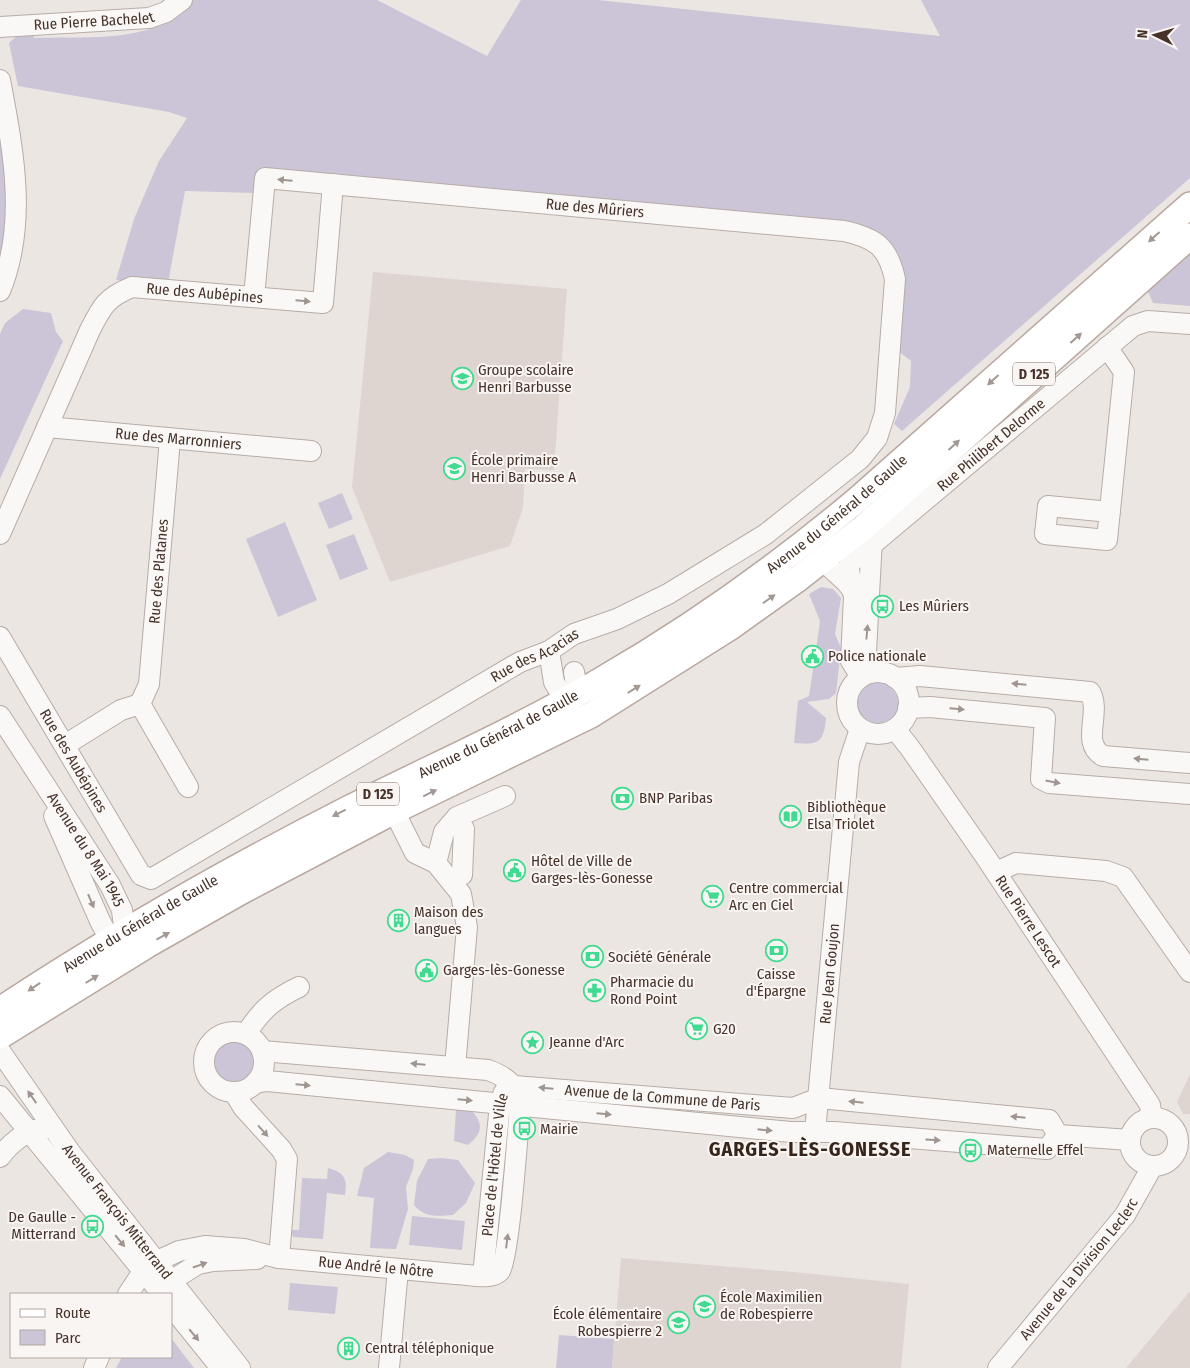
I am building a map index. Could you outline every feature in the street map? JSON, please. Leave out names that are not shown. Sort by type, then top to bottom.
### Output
[{"type":"main road","name":"Avenue du Général de Gaulle","points":[[0,1010],[119,944],[242,892],[394,811],[464,777],[574,697],[732,597],[824,528],[941,427],[1190,205]]},
{"type":"main road","name":"Avenue du Général de Gaulle","points":[[574,697],[599,710],[729,628],[822,560],[867,530],[1190,236]]},
{"type":"main road","name":"Avenue du Général de Gaulle","points":[[0,1036],[160,912],[325,821],[574,697]]},
{"type":"street","name":"Rue Pierre Bachelet","points":[[0,27],[149,18],[166,12],[182,0]]},
{"type":"street","points":[[0,80],[15,162],[16,207],[13,247],[0,290]]},
{"type":"street","name":"Rue des Mûriers","points":[[254,297],[265,178],[844,230],[861,234],[879,244],[891,261],[896,279],[886,402]]},
{"type":"street","name":"Rue des Aubépines","points":[[0,534],[90,330],[100,311],[114,294],[132,287],[323,303],[334,184]]},
{"type":"street","name":"Rue Philibert Delorme","points":[[867,530],[1108,348],[1133,326],[1148,321],[1190,324]]},
{"type":"street","points":[[1108,348],[1124,372],[1110,512]]},
{"type":"street","name":"Rue des Acacias","points":[[151,879],[520,662],[549,651],[574,634],[617,620],[668,594],[766,534],[860,459],[877,438],[885,413],[886,402]]},
{"type":"street","name":"Rue des Marronniers","points":[[47,426],[311,452]]},
{"type":"street","name":"Avenue du Général de Gaulle","points":[[853,591],[850,563],[887,487],[927,452],[941,427]]},
{"type":"street","name":"Rue des Platanes","points":[[140,704],[149,684],[170,438]]},
{"type":"street","points":[[824,528],[835,522],[867,530],[866,652],[869,660],[890,675],[904,686],[908,698],[908,708],[904,721],[895,729],[884,734],[871,734],[860,729],[852,720],[847,703],[852,686],[861,677],[872,673],[890,675],[920,676],[1048,687],[1090,692],[1094,699],[1092,744],[1095,751],[1103,756],[1190,763]]},
{"type":"street","points":[[822,560],[853,591],[851,661],[861,677]]},
{"type":"street","name":"Rue des Aubépines","points":[[0,637],[140,875],[151,879]]},
{"type":"street","points":[[549,651],[554,682],[574,697]]},
{"type":"street","points":[[549,651],[566,661],[574,697]]},
{"type":"street","points":[[1048,687],[1041,779],[1050,783],[1190,794]]},
{"type":"street","points":[[65,745],[121,710],[140,704],[188,787]]},
{"type":"street","points":[[908,708],[930,707],[1045,718]]},
{"type":"street","name":"Avenue du 8 Mai 1945","points":[[0,716],[28,756],[118,901],[119,944]]},
{"type":"street","name":"Rue Jean Goujon","points":[[815,1132],[849,762],[860,729]]},
{"type":"street","name":"Rue Pierre Lescot","points":[[895,729],[996,872],[1150,1105],[1152,1118]]},
{"type":"street","name":"Avenue du 8 Mai 1945","points":[[28,756],[119,944]]},
{"type":"street","points":[[436,863],[444,832],[457,817],[505,796]]},
{"type":"street","points":[[394,811],[415,853],[436,863],[461,894],[467,927],[455,1067]]},
{"type":"street","points":[[457,817],[464,829],[462,875]]},
{"type":"street","points":[[996,872],[1016,863],[1106,871],[1123,877],[1190,972]]},
{"type":"street","points":[[118,901],[140,910],[160,912]]},
{"type":"street","points":[[246,1034],[255,1020],[275,999],[299,987]]},
{"type":"street","points":[[235,1032],[246,1034],[256,1041],[262,1051],[263,1068],[255,1083],[245,1090],[234,1092],[222,1089],[213,1083],[205,1067],[204,1058],[210,1045],[218,1037],[235,1032]]},
{"type":"street","name":"Avenue François Mitterrand","points":[[0,1051],[70,1152],[123,1220],[149,1266],[157,1290]]},
{"type":"street","name":"Avenue de la Commune de Paris","points":[[255,1083],[267,1081],[791,1132],[815,1132],[1047,1149],[1058,1135],[1050,1120],[819,1098],[793,1108],[514,1086],[488,1070],[262,1051]]},
{"type":"street","name":"Place de l'Hôtel de Ville","points":[[514,1086],[518,1093],[520,1106],[507,1245],[503,1266],[496,1273],[483,1276],[500,1104],[504,1093],[514,1086]]},
{"type":"street","points":[[234,1092],[243,1107],[281,1149],[286,1159],[274,1257]]},
{"type":"street","name":"Avenue François Mitterrand","points":[[0,1096],[149,1266]]},
{"type":"street","points":[[1152,1118],[1159,1118],[1171,1125],[1184,1145],[1167,1163],[1152,1167],[1138,1161],[1134,1155],[1130,1140],[1137,1125],[1152,1118]]},
{"type":"street","points":[[0,1157],[6,1149],[30,1132],[38,1129],[44,1131],[103,1207],[123,1220]]},
{"type":"street","points":[[1058,1135],[1130,1140]]},
{"type":"street","name":"Avenue de la Division Leclerc","points":[[998,1368],[1125,1215],[1152,1167]]},
{"type":"street","name":"Rue André le Nôtre","points":[[149,1266],[179,1250],[206,1246],[244,1249],[274,1257],[483,1276]]},
{"type":"street","name":"Rue André le Nôtre","points":[[157,1290],[204,1262],[242,1261],[274,1257]]},
{"type":"street","points":[[129,1293],[149,1266]]},
{"type":"street","points":[[389,1368],[398,1269]]},
{"type":"street","name":"Avenue François Mitterrand","points":[[172,1304],[240,1368]]},
{"type":"street","points":[[172,1307],[221,1368]]},
{"type":"shaded area","name":"Groupe scolaire Henri Barbusse","points":[[373,272],[567,289],[554,470],[525,469],[523,508],[510,546],[390,582],[352,487]]},
{"type":"shaded area","points":[[1190,1074],[1190,1114],[1183,1114],[1177,1102]]},
{"type":"shaded area","name":"École Maximilien de Robespierre","points":[[621,1258],[794,1272],[909,1284],[901,1368],[612,1368]]},
{"type":"shaded area","points":[[1190,1291],[1190,1368],[1126,1368]]},
{"type":"green space","points":[[193,0],[377,0],[487,56],[521,0],[598,0],[940,36],[921,0],[1190,0],[1190,178],[902,431],[894,424],[910,387],[911,361],[894,348],[904,278],[895,250],[877,233],[259,169],[255,193],[185,191],[168,283],[116,280],[134,219],[159,161],[187,118],[169,112],[18,86],[9,43],[18,35],[33,33],[34,38],[75,38],[120,35],[142,31],[162,25],[179,14]]},
{"type":"green space","points":[[0,135],[12,229],[0,264]]},
{"type":"green space","points":[[1190,249],[1190,306],[1153,303],[1146,287]]},
{"type":"green space","points":[[23,309],[51,313],[56,332],[63,341],[0,479],[0,334],[5,323]]},
{"type":"green space","points":[[342,493],[353,519],[329,529],[318,503]]},
{"type":"green space","points":[[285,522],[317,600],[278,617],[246,539]]},
{"type":"green space","points":[[354,534],[368,569],[340,580],[326,545]]},
{"type":"green space","points":[[821,587],[833,589],[841,598],[835,634],[841,648],[836,693],[829,699],[807,702],[826,718],[821,738],[814,743],[794,743],[798,701],[809,696],[820,621],[809,594]]},
{"type":"green space","points":[[880,682],[892,688],[897,695],[897,713],[892,720],[885,725],[872,726],[864,723],[857,716],[854,700],[857,692],[864,685]]},
{"type":"green space","points":[[234,1032],[251,1037],[259,1045],[264,1062],[259,1079],[251,1087],[234,1092],[217,1087],[209,1079],[204,1062],[209,1045],[217,1037]]},
{"type":"green space","points":[[456,1110],[472,1111],[480,1125],[479,1133],[468,1145],[454,1141]]},
{"type":"green space","points":[[388,1152],[405,1155],[414,1160],[413,1169],[406,1187],[408,1209],[396,1249],[370,1248],[374,1198],[357,1196],[364,1168]]},
{"type":"green space","points":[[428,1159],[458,1160],[475,1183],[466,1203],[453,1215],[427,1214],[414,1205],[417,1181]]},
{"type":"green space","points":[[328,1168],[344,1177],[346,1189],[345,1195],[327,1193],[323,1239],[293,1237],[291,1230],[299,1230],[302,1178],[327,1179]]},
{"type":"green space","points":[[412,1216],[465,1221],[462,1250],[409,1245]]},
{"type":"green space","points":[[290,1283],[338,1287],[335,1314],[288,1310]]},
{"type":"green space","points":[[559,1335],[614,1339],[612,1368],[556,1368]]},
{"type":"green space","points":[[172,1339],[194,1368],[116,1368],[121,1358],[172,1358]]},
{"type":"place","name":"Groupe scolaire Henri Barbusse","points":[[462,379]]},
{"type":"place","name":"École primaire Henri Barbusse A","points":[[455,469]]},
{"type":"place","name":"Les Mûriers","points":[[883,606]]},
{"type":"place","name":"Police nationale","points":[[812,656]]},
{"type":"place","name":"BNP Paribas","points":[[623,798]]},
{"type":"place","name":"Bibliothèque Elsa Triolet","points":[[791,816]]},
{"type":"place","name":"Hôtel de Ville de Garges-lès-Gonesse","points":[[515,870]]},
{"type":"place","name":"Centre commercial Arc en Ciel","points":[[713,897]]},
{"type":"place","name":"Maison des langues","points":[[398,921]]},
{"type":"place","name":"Caisse d'Épargne","points":[[776,951]]},
{"type":"place","name":"Société Générale","points":[[592,957]]},
{"type":"place","name":"Garges-lès-Gonesse","points":[[427,970]]},
{"type":"place","name":"Pharmacie du Rond Point","points":[[594,991]]},
{"type":"place","name":"G20","points":[[697,1029]]},
{"type":"place","name":"Jeanne d'Arc","points":[[533,1042]]},
{"type":"place","name":"Mairie","points":[[524,1129]]},
{"type":"place","name":"Maternelle Effel","points":[[971,1150]]},
{"type":"place","name":"De Gaulle - Mitterrand","points":[[92,1226]]},
{"type":"place","name":"École Maximilien de Robespierre","points":[[704,1306]]},
{"type":"place","name":"École élémentaire Robespierre 2","points":[[678,1323]]},
{"type":"place","name":"Central téléphonique","points":[[349,1348]]},
{"type":"district","name":"GARGES-LÈS-GONESSE","points":[[810,1149]]}]
